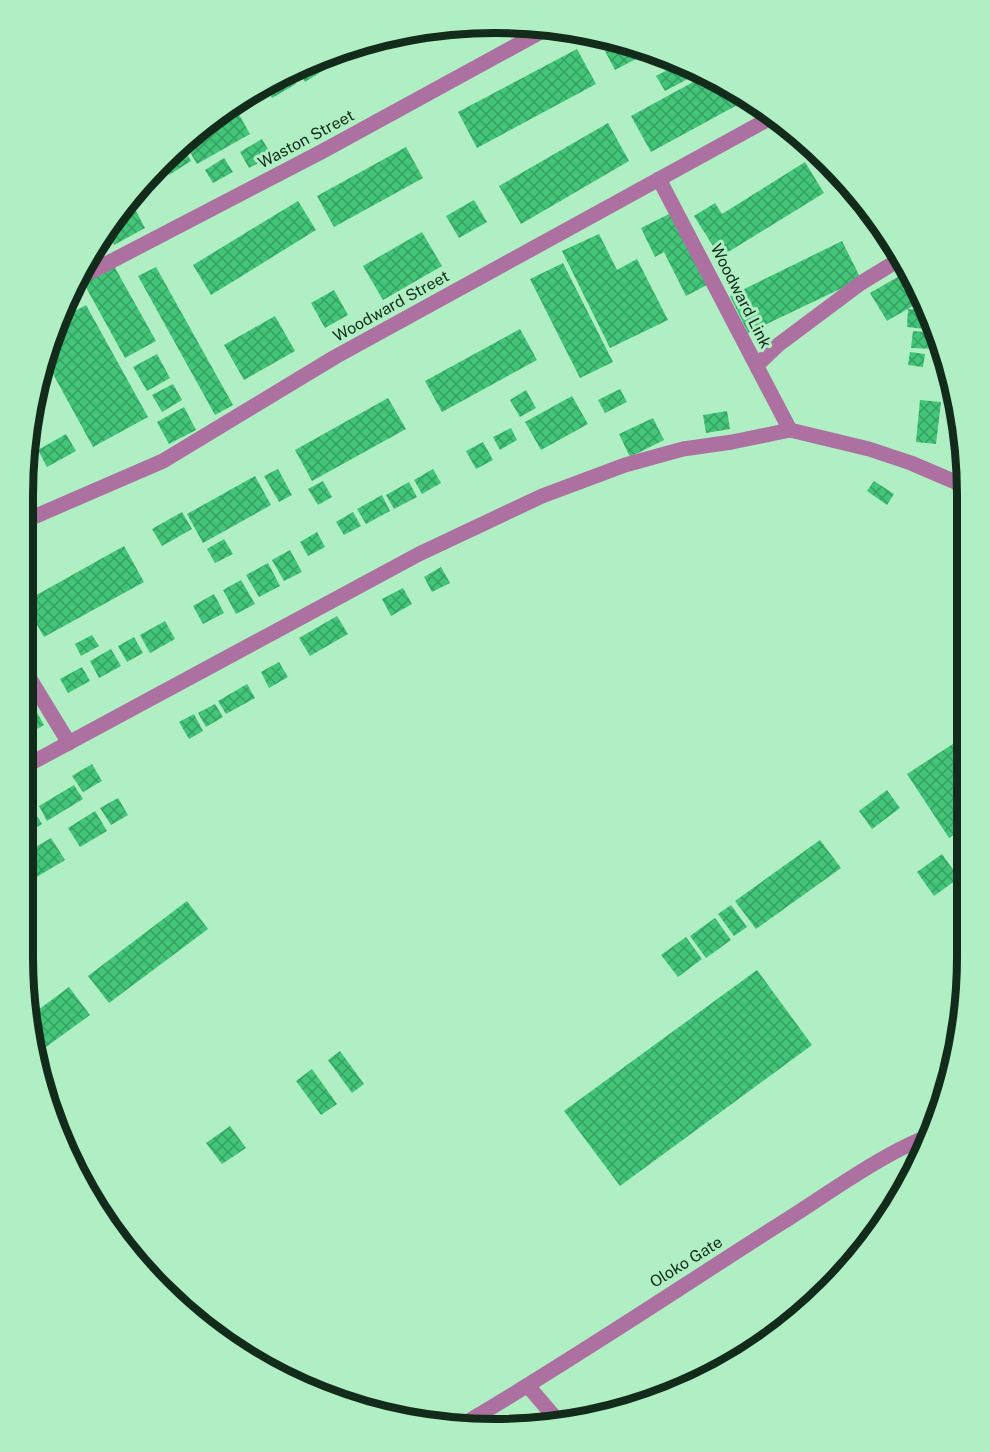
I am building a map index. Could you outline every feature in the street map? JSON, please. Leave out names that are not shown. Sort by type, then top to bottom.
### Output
[{"type":"street","name":"Waston Street","points":[[91,272],[323,151],[535,35]]},
{"type":"street","name":"Woodward Street","points":[[33,517],[163,461],[335,357],[766,121]]},
{"type":"street","name":"Woodward Link","points":[[659,179],[790,429]]},
{"type":"street","points":[[757,365],[778,345],[861,282],[894,262]]},
{"type":"street","points":[[33,762],[400,564],[584,478],[683,449],[732,442],[790,429],[869,449],[911,463],[957,483]]},
{"type":"street","points":[[33,684],[69,743]]},
{"type":"street","name":"Oloko Gate","points":[[473,1418],[528,1386],[843,1184],[920,1139]]},
{"type":"street","points":[[528,1386],[553,1415]]},
{"type":"building","points":[[602,46],[640,57],[615,70]]},
{"type":"building","points":[[577,49],[596,84],[477,148],[458,112]]},
{"type":"building","points":[[345,58],[333,67],[331,63]]},
{"type":"building","points":[[322,67],[324,70],[305,82],[302,76]]},
{"type":"building","points":[[671,68],[691,77],[665,91],[656,76]]},
{"type":"building","points":[[294,80],[296,84],[272,98],[269,93]]},
{"type":"building","points":[[697,80],[740,104],[651,152],[631,116]]},
{"type":"building","points":[[237,112],[250,134],[197,164],[188,149]]},
{"type":"building","points":[[608,123],[629,161],[521,224],[499,186]]},
{"type":"building","points":[[262,139],[272,156],[249,168],[240,152]]},
{"type":"building","points":[[406,147],[423,178],[334,227],[317,196]]},
{"type":"building","points":[[186,152],[191,161],[169,175],[166,170]]},
{"type":"building","points":[[224,158],[233,172],[213,183],[205,170]]},
{"type":"building","points":[[805,162],[824,193],[720,257],[694,216],[715,203],[722,214]]},
{"type":"building","points":[[474,200],[487,222],[459,238],[446,216]]},
{"type":"building","points":[[298,201],[316,230],[211,295],[193,265]]},
{"type":"building","points":[[135,209],[145,228],[114,245],[111,239],[130,211]]},
{"type":"building","points":[[671,213],[707,285],[686,296],[664,252],[655,257],[641,228]]},
{"type":"building","points":[[422,232],[442,266],[383,300],[363,266]]},
{"type":"building","points":[[599,234],[617,270],[637,259],[668,320],[610,348],[562,251]]},
{"type":"building","points":[[842,241],[861,279],[748,333],[730,296]]},
{"type":"building","points":[[563,263],[613,362],[580,378],[530,279]]},
{"type":"building","points":[[114,266],[156,341],[125,358],[84,284],[87,280]]},
{"type":"building","points":[[156,267],[233,405],[215,415],[138,276]]},
{"type":"building","points":[[901,275],[915,304],[887,321],[870,293]]},
{"type":"building","points":[[334,290],[348,315],[325,328],[311,303]]},
{"type":"building","points":[[86,305],[148,417],[93,447],[51,370],[70,314]]},
{"type":"building","points":[[908,309],[918,310],[926,329],[907,327]]},
{"type":"building","points":[[275,316],[295,351],[244,380],[224,345]]},
{"type":"building","points":[[520,329],[537,360],[442,412],[425,381]]},
{"type":"building","points":[[913,331],[927,332],[933,349],[911,348]]},
{"type":"building","points":[[910,352],[925,354],[923,367],[908,365]]},
{"type":"building","points":[[157,354],[170,378],[147,391],[133,367]]},
{"type":"building","points":[[173,384],[182,400],[162,412],[152,395]]},
{"type":"building","points":[[620,389],[627,402],[605,413],[598,400]]},
{"type":"building","points":[[526,390],[536,408],[520,417],[510,400]]},
{"type":"building","points":[[572,396],[588,424],[541,450],[525,422]]},
{"type":"building","points":[[388,398],[406,429],[312,481],[295,450]]},
{"type":"building","points":[[920,400],[941,402],[936,444],[916,442]]},
{"type":"building","points":[[184,407],[196,430],[169,444],[157,422]]},
{"type":"building","points":[[727,411],[730,429],[706,433],[703,415]]},
{"type":"building","points":[[653,418],[664,440],[630,457],[619,434]]},
{"type":"building","points":[[511,428],[517,440],[500,450],[493,437]]},
{"type":"building","points":[[66,434],[76,451],[47,467],[38,450]]},
{"type":"building","points":[[483,442],[493,460],[476,469],[466,451]]},
{"type":"building","points":[[278,469],[292,495],[279,502],[264,476]]},
{"type":"building","points":[[433,469],[441,483],[422,494],[414,480]]},
{"type":"building","points":[[255,476],[271,505],[203,543],[187,514]]},
{"type":"building","points":[[323,481],[332,497],[318,505],[308,489]]},
{"type":"building","points":[[874,481],[894,494],[887,505],[867,491]]},
{"type":"building","points":[[409,482],[417,497],[394,509],[386,495]]},
{"type":"building","points":[[382,495],[390,511],[366,524],[357,509]]},
{"type":"building","points":[[182,512],[192,529],[162,546],[152,529]]},
{"type":"building","points":[[353,512],[361,526],[344,535],[336,522]]},
{"type":"building","points":[[317,532],[325,547],[308,556],[300,542]]},
{"type":"building","points":[[224,539],[233,554],[215,563],[207,549]]},
{"type":"building","points":[[124,546],[144,582],[44,637],[33,618],[33,597]]},
{"type":"building","points":[[290,550],[302,572],[284,581],[272,560]]},
{"type":"building","points":[[268,563],[280,586],[259,597],[246,575]]},
{"type":"building","points":[[441,567],[450,583],[432,592],[424,577]]},
{"type":"building","points":[[241,580],[255,604],[236,614],[223,590]]},
{"type":"building","points":[[403,588],[412,604],[391,616],[382,599]]},
{"type":"building","points":[[214,594],[224,613],[203,624],[193,606]]},
{"type":"building","points":[[337,616],[348,634],[310,656],[299,638]]},
{"type":"building","points":[[165,621],[175,639],[150,653],[140,635]]},
{"type":"building","points":[[92,635],[99,646],[81,656],[75,644]]},
{"type":"building","points":[[134,637],[143,653],[127,662],[118,646]]},
{"type":"building","points":[[111,649],[121,666],[99,678],[90,661]]},
{"type":"building","points":[[279,662],[288,677],[269,688],[261,672]]},
{"type":"building","points":[[82,667],[90,681],[68,693],[60,679]]},
{"type":"building","points":[[247,684],[255,698],[226,714],[218,701]]},
{"type":"building","points":[[215,704],[223,717],[206,727],[198,713]]},
{"type":"building","points":[[33,705],[44,725],[33,731]]},
{"type":"building","points":[[194,714],[203,731],[189,739],[179,722]]},
{"type":"building","points":[[957,741],[957,833],[949,838],[907,774]]},
{"type":"building","points":[[92,764],[102,781],[83,792],[72,776]]},
{"type":"building","points":[[74,785],[83,799],[47,821],[39,806]]},
{"type":"building","points":[[887,790],[900,808],[872,829],[859,811]]},
{"type":"building","points":[[118,798],[128,815],[111,825],[100,808]]},
{"type":"building","points":[[33,810],[42,824],[33,829]]},
{"type":"building","points":[[95,811],[107,831],[80,847],[68,828]]},
{"type":"building","points":[[51,838],[65,860],[33,879],[33,849]]},
{"type":"building","points":[[820,840],[841,868],[756,929],[735,901]]},
{"type":"building","points":[[942,854],[957,875],[957,879],[934,896],[917,872]]},
{"type":"building","points":[[187,901],[208,929],[109,1003],[88,976]]},
{"type":"building","points":[[731,905],[747,927],[734,936],[718,914]]},
{"type":"building","points":[[715,918],[731,940],[706,958],[690,936]]},
{"type":"building","points":[[686,937],[702,959],[678,977],[661,955]]},
{"type":"building","points":[[757,970],[812,1045],[620,1186],[564,1111]]},
{"type":"building","points":[[69,987],[90,1015],[43,1049],[36,1011]]},
{"type":"building","points":[[340,1051],[364,1084],[352,1093],[328,1060]]},
{"type":"building","points":[[312,1069],[337,1104],[321,1115],[296,1081]]},
{"type":"building","points":[[230,1126],[246,1148],[222,1164],[206,1143]]}]
